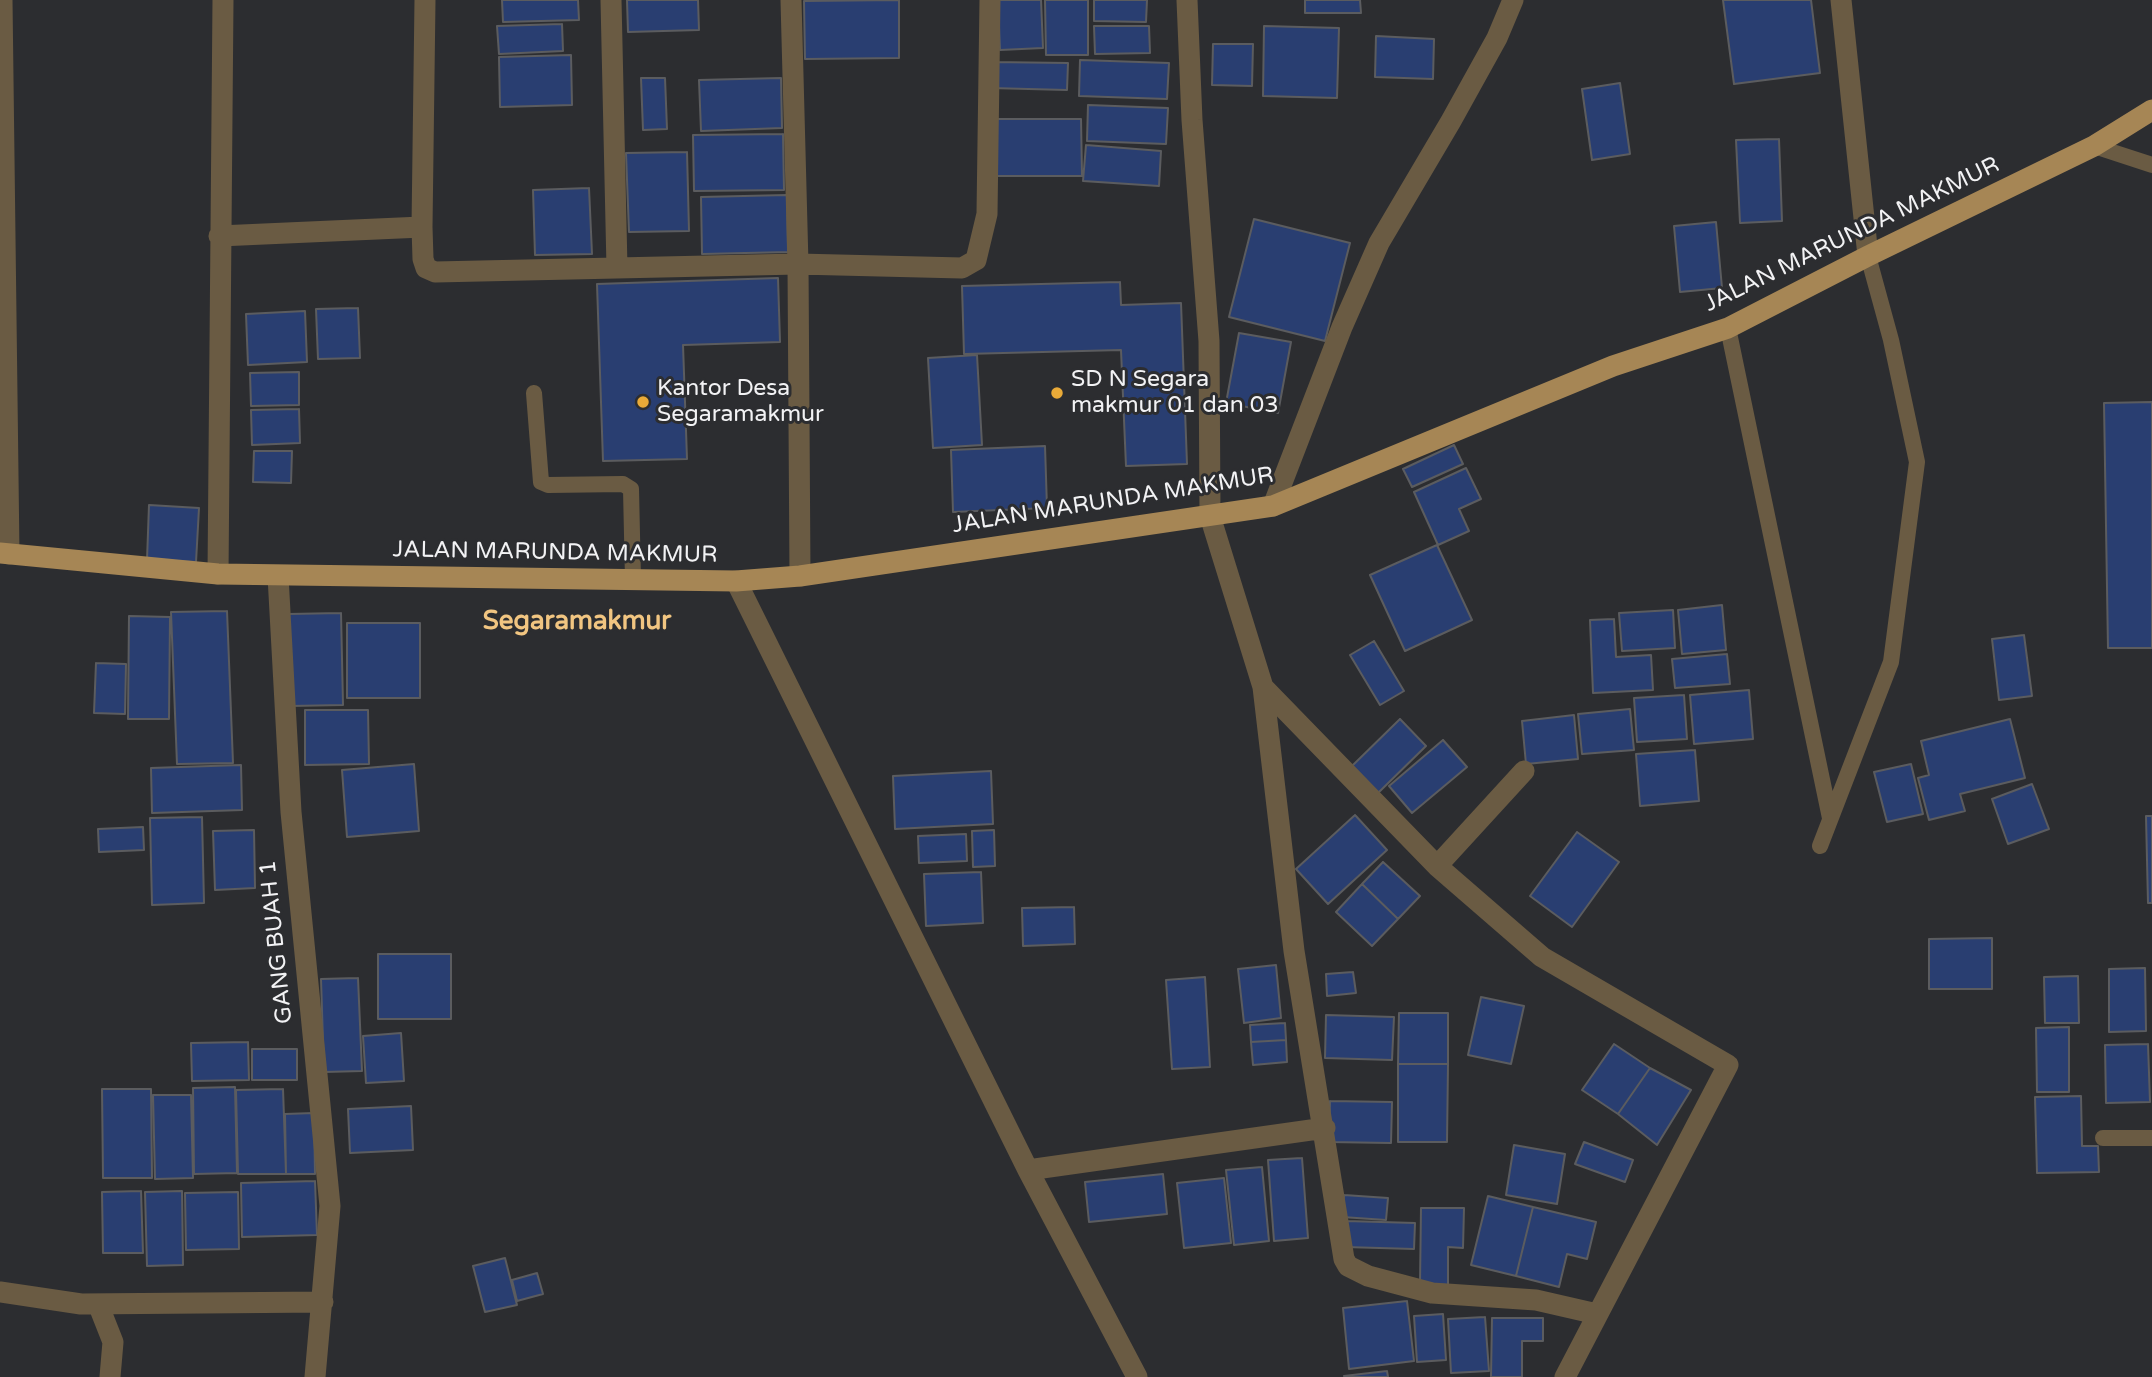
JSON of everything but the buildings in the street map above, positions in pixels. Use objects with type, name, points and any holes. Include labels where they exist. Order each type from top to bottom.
[{"type":"main road","name":"JALAN MARUNDA MAKMUR","points":[[4,554],[218,574],[736,581],[800,576],[1273,506],[1613,366],[1728,328],[1868,256],[2094,146],[2152,110]]},
{"type":"street","points":[[2,0],[4,554]]},
{"type":"street","points":[[218,574],[223,0]]},
{"type":"street","points":[[425,0],[423,259],[426,268],[435,272],[798,264],[962,268],[976,260],[986,214],[990,0]]},
{"type":"street","points":[[611,0],[617,268]]},
{"type":"street","points":[[791,0],[798,264],[800,576]]},
{"type":"street","points":[[1187,0],[1192,120],[1209,341],[1210,516],[1264,687],[1294,951],[1325,1128],[1344,1259],[1348,1266],[1368,1276],[1432,1293],[1536,1300],[1597,1314]]},
{"type":"street","points":[[1273,506],[1342,327],[1379,243],[1497,38],[1513,0]]},
{"type":"street","points":[[1841,0],[1868,256]]},
{"type":"street","points":[[219,236],[422,227]]},
{"type":"street","name":"GANG BUAH 1","points":[[278,576],[291,812],[330,1206],[315,1377]]},
{"type":"street","points":[[736,581],[1028,1170],[1137,1377]]},
{"type":"street","points":[[1264,687],[1437,866],[1542,957],[1729,1067],[1565,1377]]},
{"type":"street","points":[[1437,866],[1524,771]]},
{"type":"street","points":[[1028,1170],[1325,1128]]},
{"type":"street","points":[[0,1292],[98,1304],[323,1302]]},
{"type":"street","points":[[98,1304],[113,1342],[110,1377]]},
{"type":"lane","points":[[2094,146],[2152,165]]},
{"type":"lane","points":[[1820,846],[1891,662],[1917,461],[1891,340],[1868,256]]},
{"type":"lane","points":[[1728,328],[1830,818]]},
{"type":"lane","points":[[534,393],[539,478],[544,484],[623,484],[631,489],[633,580]]},
{"type":"lane","points":[[2103,1138],[2152,1138]]},
{"type":"place","name":"SD N Segara makmur 01 dan 03","points":[[1057,393]]},
{"type":"place","name":"Kantor Desa Segaramakmur","points":[[643,402]]},
{"type":"district","name":"Segaramakmur","points":[[577,622]]}]
